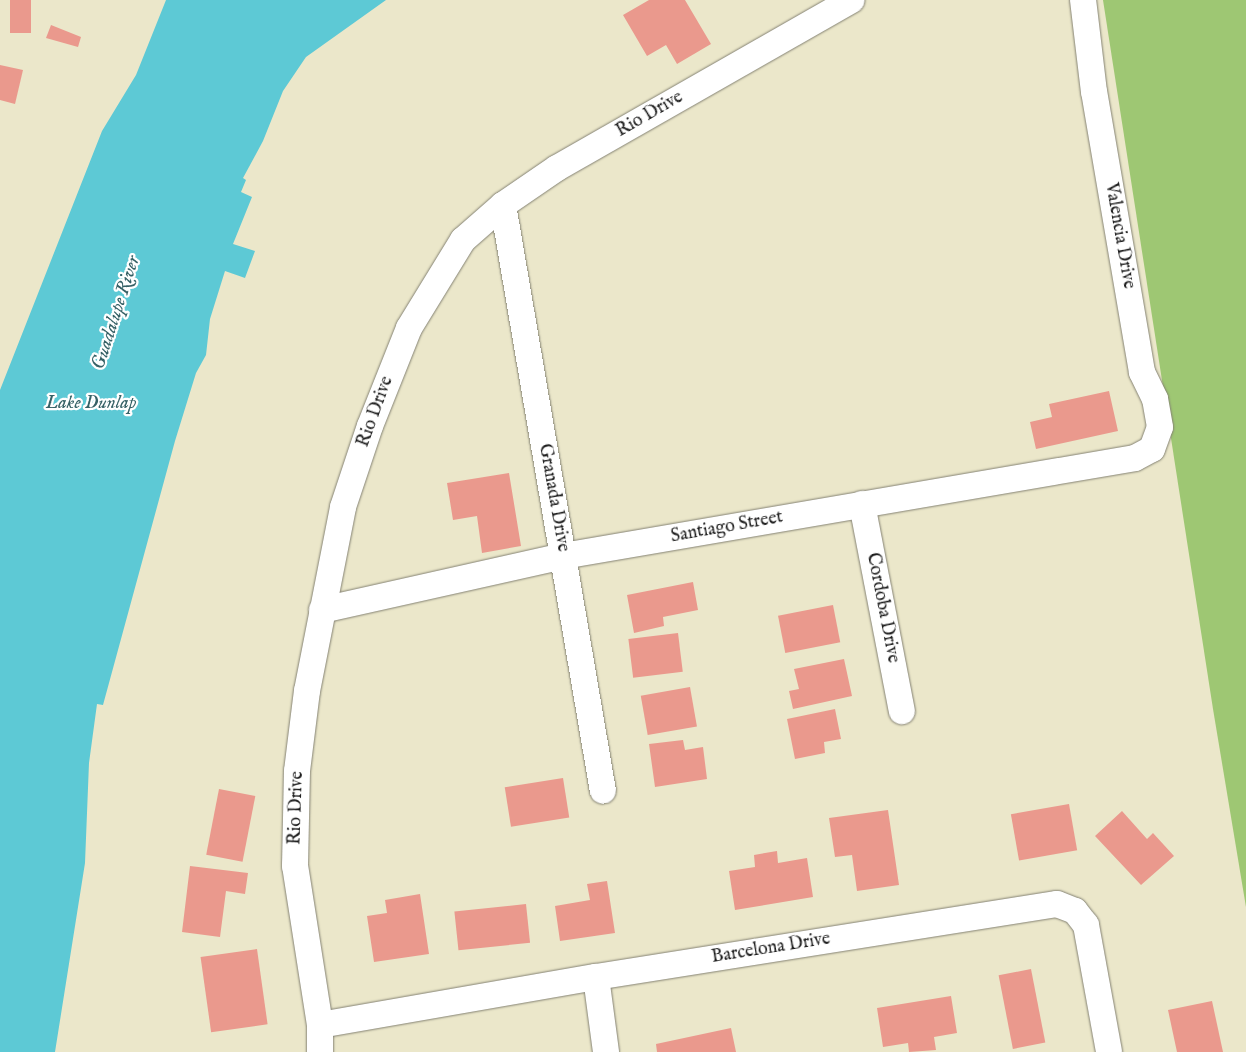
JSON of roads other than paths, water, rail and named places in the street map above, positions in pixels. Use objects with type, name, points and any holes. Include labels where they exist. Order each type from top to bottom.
[{"type":"street","name":"Rio Drive","points":[[320,1052],[320,1025],[295,866],[297,771],[322,610],[343,507],[394,360],[426,297],[446,264],[463,240],[502,205],[558,168],[851,0]]},
{"type":"street","name":"Valencia Drive","points":[[1083,0],[1094,92],[1142,372],[1155,399],[1160,427],[1152,449],[1135,458]]},
{"type":"street","name":"Granada Drive","points":[[502,205],[603,791]]},
{"type":"street","name":"Santiago Street","points":[[322,610],[563,556],[1135,458]]},
{"type":"street","name":"Cordoba Drive","points":[[862,504],[902,711]]},
{"type":"street","name":"Barcelona Drive","points":[[320,1025],[596,977],[1057,904],[1075,910],[1086,925],[1108,1052]]},
{"type":"street","points":[[596,977],[606,1052]]},
{"type":"water","name":"Lake Dunlap","points":[[166,0],[386,0],[306,57],[283,91],[263,141],[243,178],[246,180],[241,192],[252,197],[233,244],[255,251],[245,278],[225,271],[210,319],[206,355],[196,373],[175,441],[103,705],[97,704],[89,763],[85,863],[55,1052],[0,1052],[0,390],[102,131],[136,75]]},
{"type":"water label","name":"Guadalupe River","points":[[117,313]]}]
